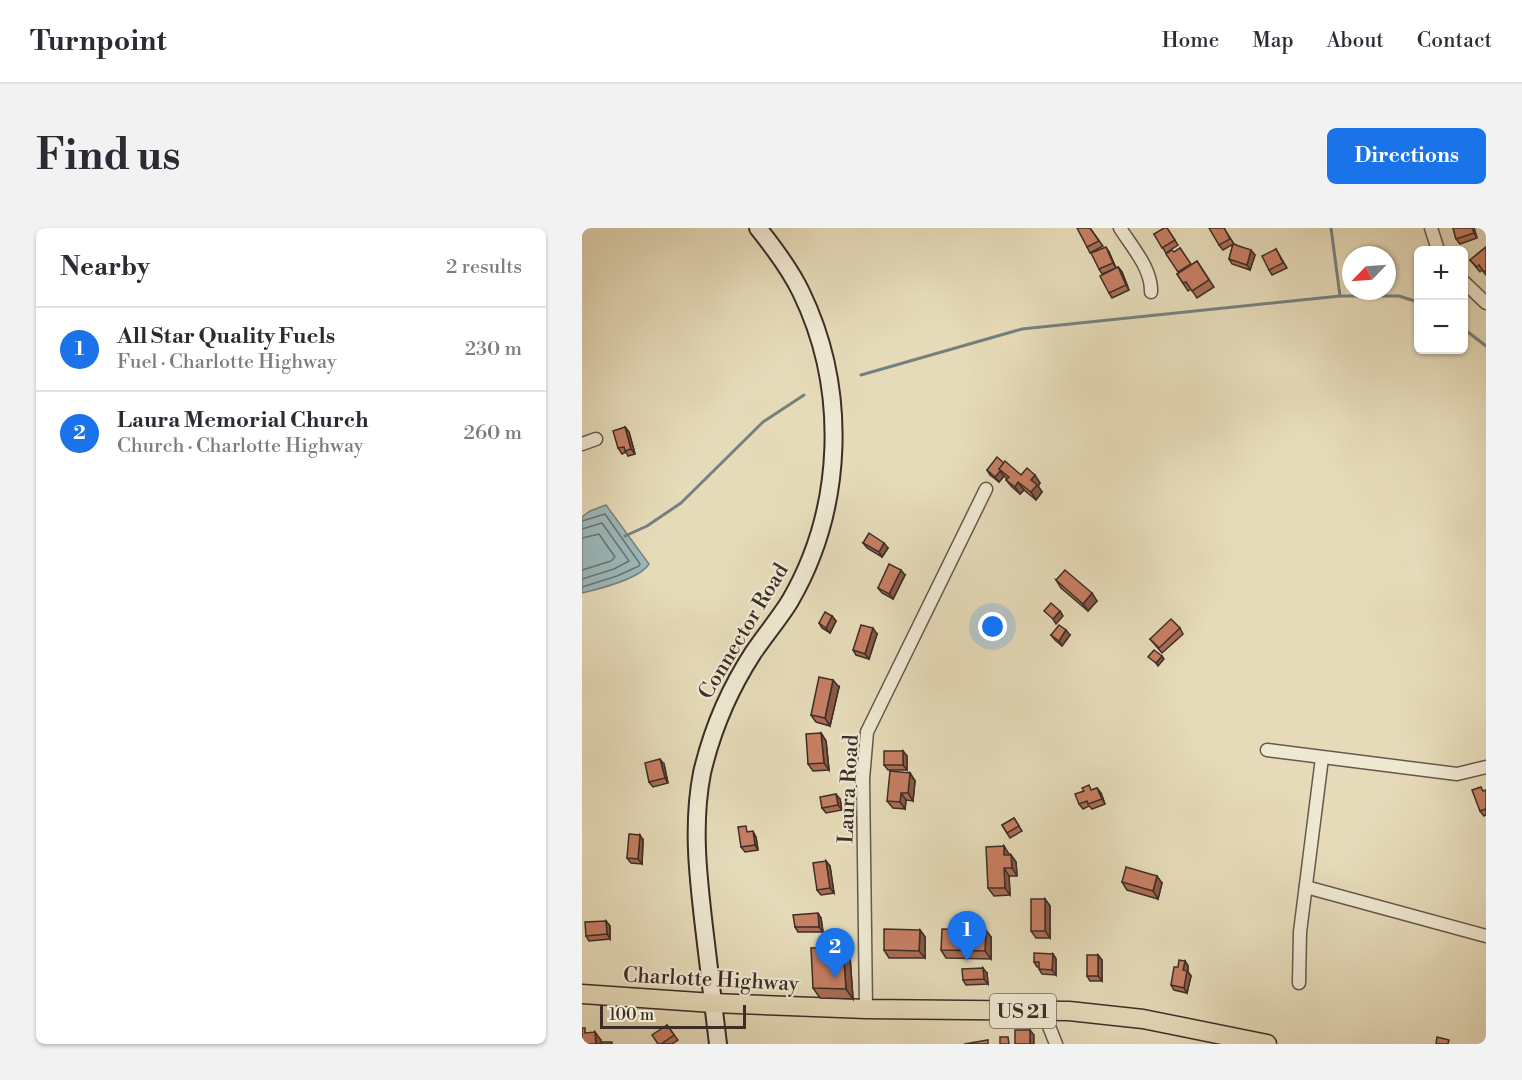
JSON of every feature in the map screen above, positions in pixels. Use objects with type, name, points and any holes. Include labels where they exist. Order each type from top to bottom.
[{"type":"main road","name":"Charlotte Highway","points":[[582,994],[713,1003],[866,1009],[1070,1011],[1143,1019],[1268,1044]]},
{"type":"street","name":"Connector Road","points":[[718,1044],[698,864],[697,818],[702,774],[718,718],[729,695],[755,650],[789,602],[804,574],[818,539],[826,506],[834,450],[831,391],[819,338],[801,292],[758,228]]},
{"type":"street","points":[[1120,228],[1148,272],[1151,292]]},
{"type":"street","points":[[1431,228],[1437,246]]},
{"type":"street","points":[[1468,286],[1486,303]]},
{"type":"street","points":[[582,444],[596,439]]},
{"type":"street","name":"Laura Road","points":[[866,1009],[863,779],[867,732],[986,489]]},
{"type":"street","points":[[1267,750],[1458,774],[1486,767]]},
{"type":"street","points":[[1299,983],[1300,932],[1322,758]]},
{"type":"street","points":[[1306,887],[1486,936]]},
{"type":"street","points":[[1043,1011],[1056,1044]]},
{"type":"water","points":[[606,505],[649,564],[628,579],[582,593],[582,517]]},
{"type":"building","points":[[1077,228],[1090,228],[1099,241],[1087,247]]},
{"type":"building","points":[[1167,228],[1175,240],[1162,248],[1154,234]]},
{"type":"building","points":[[1209,228],[1224,228],[1230,239],[1219,245]]},
{"type":"building","points":[[1453,228],[1472,228],[1474,233],[1456,239]]},
{"type":"building","points":[[1233,244],[1251,250],[1247,265],[1229,259]]},
{"type":"building","points":[[1106,247],[1113,263],[1099,269],[1091,253]]},
{"type":"building","points":[[1486,247],[1486,270],[1484,272],[1479,265],[1477,267],[1470,260]]},
{"type":"building","points":[[1180,248],[1191,264],[1178,272],[1166,254]]},
{"type":"building","points":[[1276,249],[1283,263],[1269,270],[1262,256]]},
{"type":"building","points":[[1197,261],[1209,280],[1192,291],[1177,274]]},
{"type":"building","points":[[1118,267],[1126,285],[1109,293],[1100,276]]},
{"type":"building","points":[[625,427],[631,449],[625,451],[624,447],[618,448],[613,431]]},
{"type":"building","points":[[997,457],[1004,463],[995,477],[987,470]]},
{"type":"building","points":[[1005,461],[1021,475],[1027,468],[1035,475],[1031,480],[1037,485],[1031,492],[1018,482],[1015,487],[1006,480],[1009,477],[999,469]]},
{"type":"building","points":[[869,533],[884,543],[879,552],[863,543]]},
{"type":"building","points":[[889,564],[901,570],[889,594],[878,588]]},
{"type":"building","points":[[1065,570],[1092,593],[1083,604],[1056,580]]},
{"type":"building","points":[[1051,603],[1060,611],[1053,619],[1044,611]]},
{"type":"building","points":[[825,612],[832,616],[826,628],[819,623]]},
{"type":"building","points":[[1171,619],[1180,628],[1159,648],[1150,639]]},
{"type":"building","points":[[861,625],[873,628],[865,654],[853,650]]},
{"type":"building","points":[[1059,625],[1066,630],[1059,641],[1051,635]]},
{"type":"building","points":[[1154,650],[1162,656],[1156,663],[1148,657]]},
{"type":"building","points":[[819,677],[833,680],[825,718],[811,715]]},
{"type":"building","points":[[821,733],[824,763],[808,764],[806,734]]},
{"type":"building","points":[[884,751],[903,751],[903,765],[884,765]]},
{"type":"building","points":[[660,759],[665,778],[649,782],[645,763]]},
{"type":"building","points":[[890,771],[910,773],[908,793],[901,793],[900,802],[887,801]]},
{"type":"building","points":[[1089,785],[1091,790],[1097,788],[1102,799],[1088,804],[1087,801],[1079,804],[1075,794],[1084,791],[1082,788]]},
{"type":"building","points":[[1481,787],[1483,791],[1486,790],[1486,809],[1480,811],[1472,790]]},
{"type":"building","points":[[836,794],[838,805],[822,808],[820,797]]},
{"type":"building","points":[[1014,818],[1019,826],[1007,833],[1002,825]]},
{"type":"building","points":[[746,826],[747,832],[753,831],[755,845],[741,847],[738,827]]},
{"type":"building","points":[[629,834],[640,835],[638,859],[627,858]]},
{"type":"building","points":[[1004,846],[1004,855],[1011,855],[1012,868],[1004,868],[1005,888],[988,888],[986,847]]},
{"type":"building","points":[[826,861],[830,888],[817,890],[813,863]]},
{"type":"building","points":[[1126,867],[1157,876],[1153,891],[1122,882]]},
{"type":"building","points":[[1031,899],[1045,899],[1045,931],[1031,931]]},
{"type":"building","points":[[818,913],[819,927],[795,927],[793,915]]},
{"type":"building","points":[[606,921],[607,934],[586,936],[585,922]]},
{"type":"building","points":[[884,929],[920,930],[919,951],[884,950]]},
{"type":"building","points":[[942,929],[986,930],[985,951],[941,950]]},
{"type":"building","points":[[843,947],[846,989],[813,988],[811,948]]},
{"type":"building","points":[[1034,953],[1053,954],[1052,970],[1039,969],[1039,962],[1034,962]]},
{"type":"building","points":[[1087,955],[1098,955],[1098,976],[1087,976]]},
{"type":"building","points":[[1179,960],[1185,961],[1183,970],[1187,971],[1184,988],[1171,985],[1174,967],[1178,967]]},
{"type":"building","points":[[983,968],[984,979],[963,980],[962,969]]},
{"type":"building","points":[[667,1025],[674,1035],[658,1044],[652,1035]]},
{"type":"building","points":[[582,1028],[585,1028],[585,1033],[595,1032],[596,1044],[582,1044]]},
{"type":"building","points":[[1015,1030],[1030,1030],[1030,1044],[1015,1044]]},
{"type":"building","points":[[1000,1037],[1008,1037],[1009,1044],[1000,1044]]},
{"type":"building","points":[[1437,1037],[1449,1040],[1448,1044],[1436,1044]]},
{"type":"building","points":[[988,1040],[988,1044],[964,1044]]},
{"type":"waterway","points":[[1331,228],[1340,296]]},
{"type":"waterway","points":[[861,375],[1022,329],[1340,296],[1399,296],[1414,301]]},
{"type":"waterway","points":[[1468,332],[1486,346]]},
{"type":"waterway","points":[[625,536],[647,526],[681,503],[763,422],[804,395]]},
{"type":"place","name":"All Star Quality Fuels","points":[[967,961]]},
{"type":"place","name":"Laura Memorial Church","points":[[835,978]]}]
